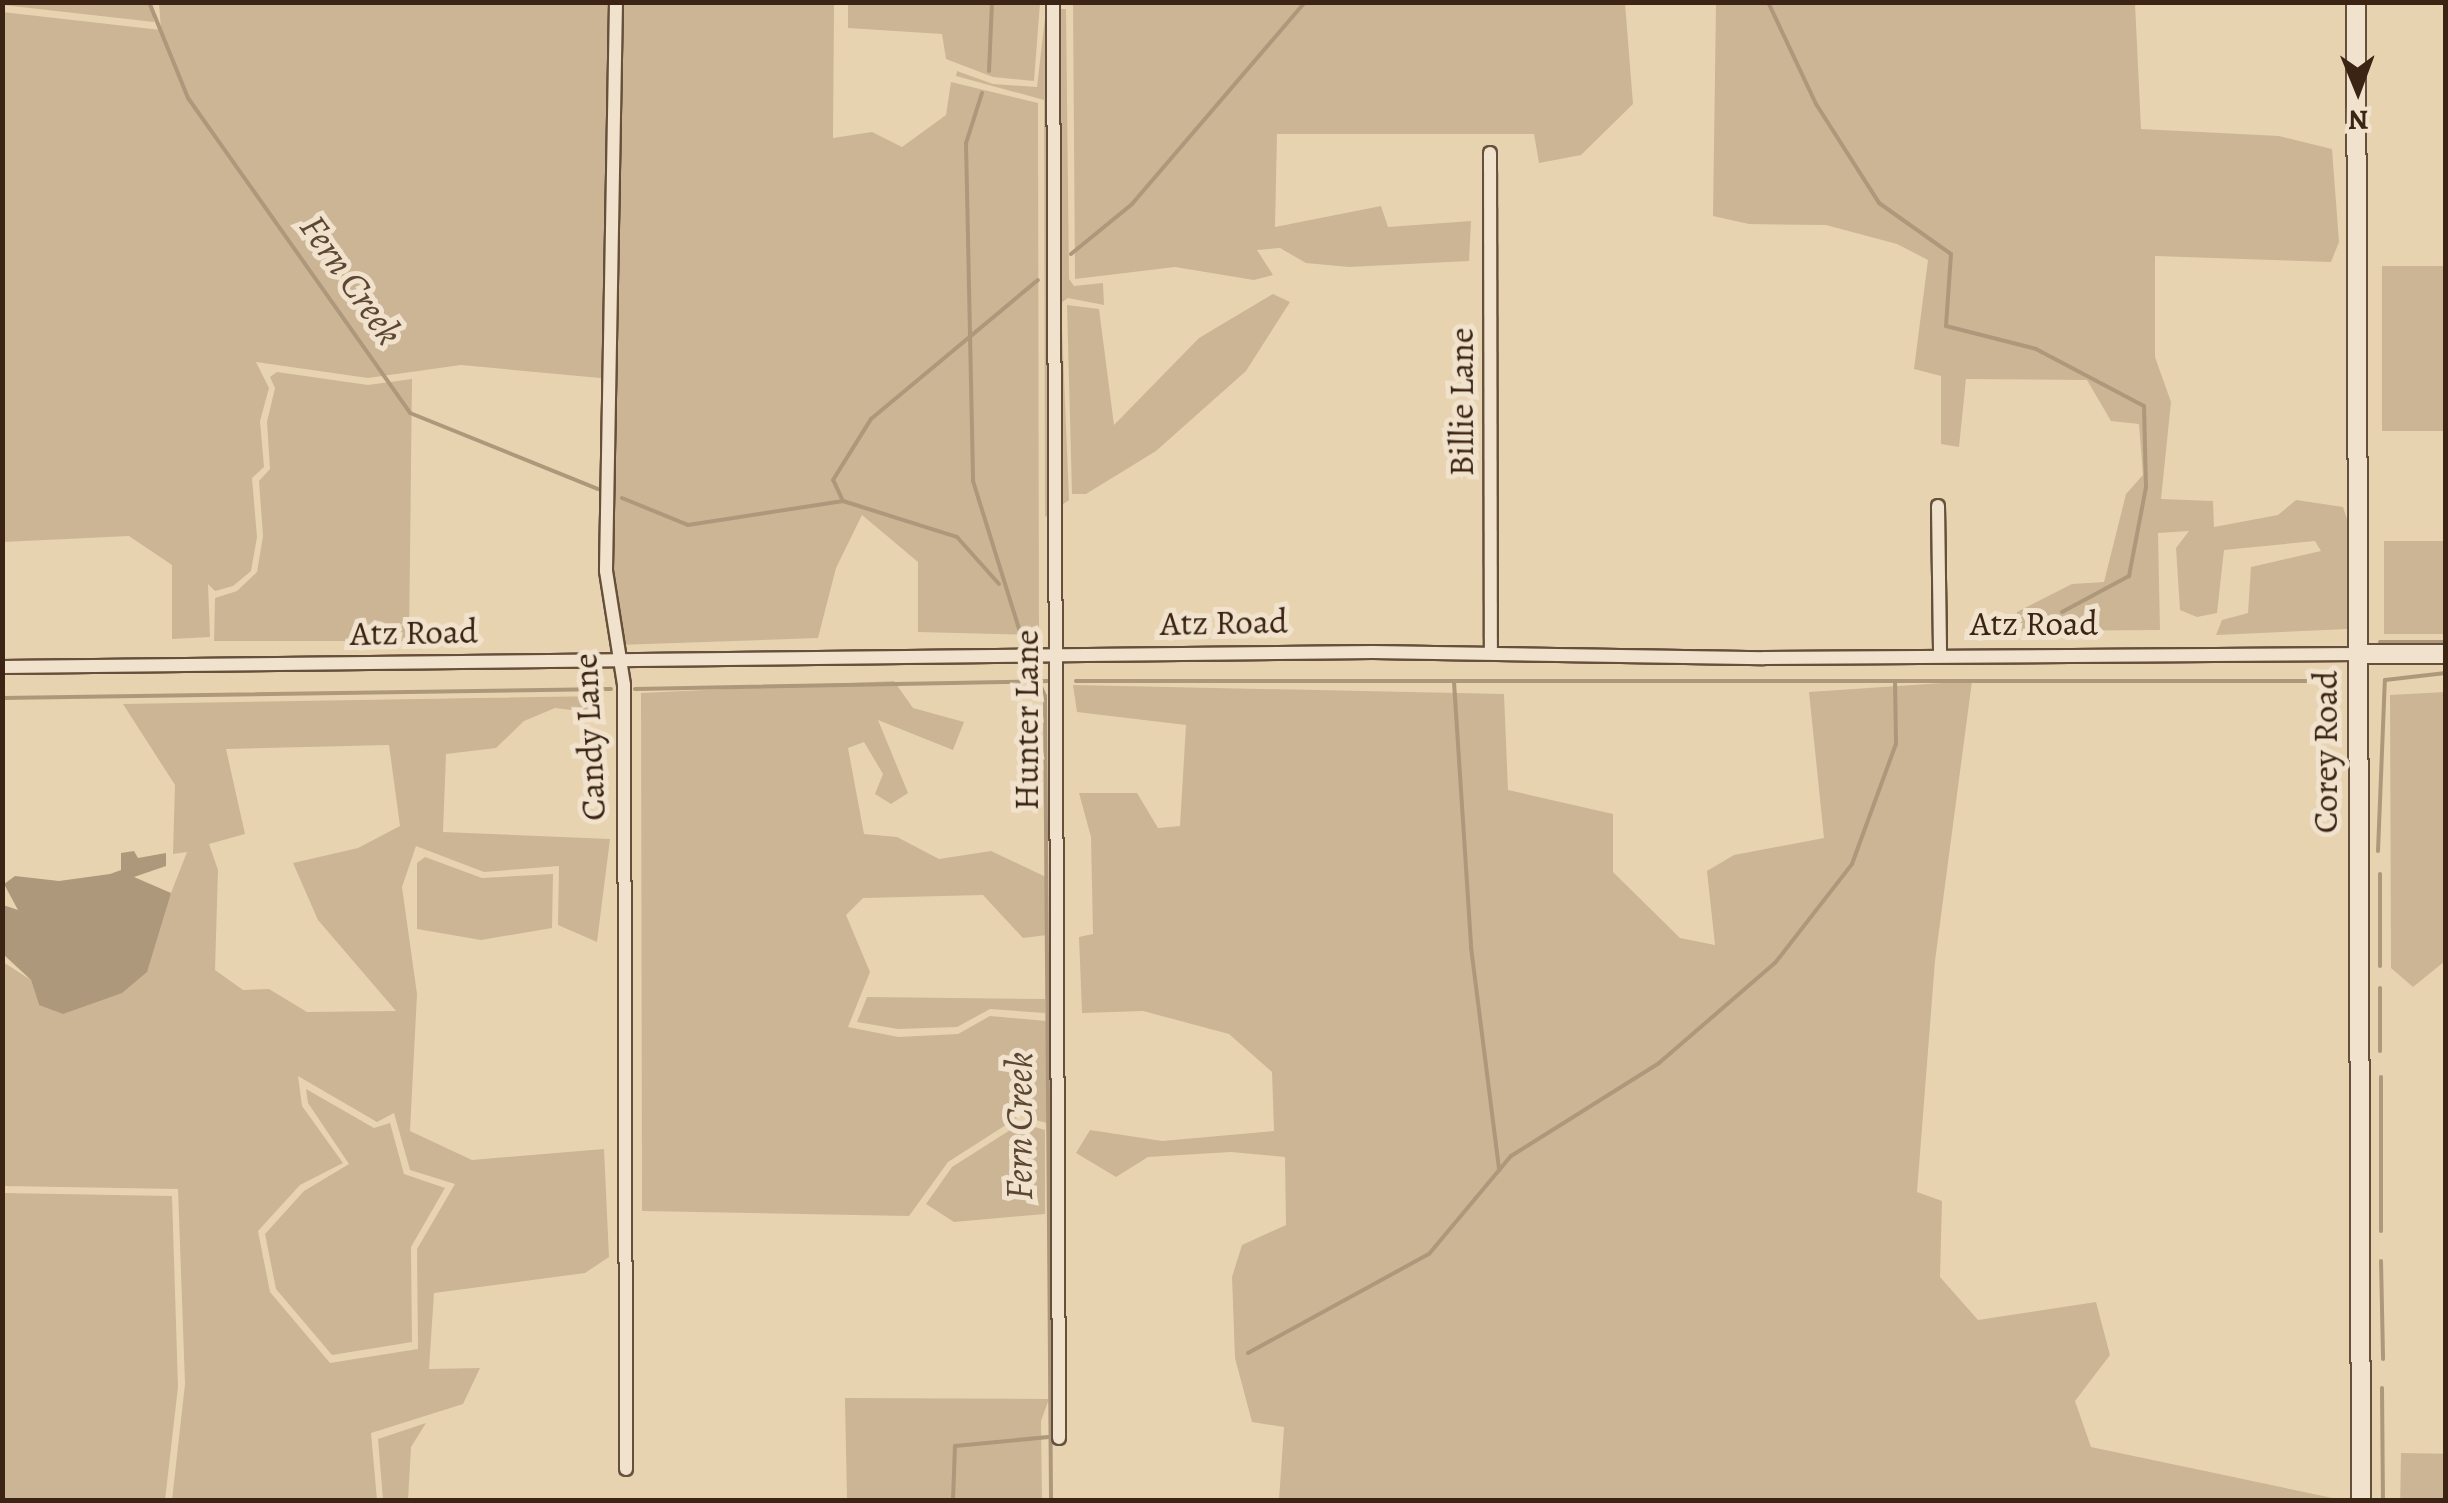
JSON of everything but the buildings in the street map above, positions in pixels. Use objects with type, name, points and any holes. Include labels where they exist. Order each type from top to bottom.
[{"type":"street","name":"Candy Lane","points":[[616,2],[606,571],[608,614],[622,662],[626,1470]]},
{"type":"street","name":"Hunter Lane","points":[[1054,2],[1059,1438]]},
{"type":"street","name":"Corey Road","points":[[2356,2],[2361,1500]]},
{"type":"street","name":"Billie Lane","points":[[1490,153],[1491,652]]},
{"type":"street","points":[[1938,506],[1940,656]]},
{"type":"street","name":"Atz Road","points":[[2,667],[1491,652],[1940,656],[2446,654]]},
{"type":"shaded area","points":[[152,3],[154,22],[3,5]]},
{"type":"shaded area","points":[[159,3],[834,3],[833,138],[872,132],[902,147],[946,115],[951,82],[1038,103],[1039,635],[918,632],[918,562],[862,515],[836,568],[818,638],[617,645],[608,614],[611,379],[461,365],[368,378],[256,362],[269,388],[260,421],[264,467],[252,478],[257,537],[251,571],[233,586],[215,591],[208,584],[210,637],[172,639],[172,565],[129,536],[3,542],[2,12],[161,30]]},
{"type":"shaded area","points":[[848,3],[1040,3],[1034,81],[993,77],[946,59],[942,34],[848,28]]},
{"type":"shaded area","points":[[1073,3],[1625,3],[1633,104],[1581,155],[1539,163],[1534,134],[1277,134],[1275,227],[1381,206],[1388,227],[1471,221],[1469,261],[1349,267],[1306,263],[1280,248],[1257,250],[1273,275],[1254,280],[1175,267],[1075,279]]},
{"type":"shaded area","points":[[1716,3],[2135,3],[2141,129],[2279,136],[2332,149],[2339,242],[2331,262],[2155,256],[2155,357],[2171,402],[2161,499],[2213,501],[2214,527],[2278,515],[2296,500],[2343,507],[2352,534],[2347,629],[2216,635],[2222,620],[2248,613],[2251,567],[2321,551],[2315,541],[2224,550],[2217,613],[2197,617],[2180,610],[2176,548],[2189,531],[2158,533],[2160,630],[2021,631],[2017,612],[2072,584],[2104,582],[2126,494],[2143,475],[2139,424],[2111,421],[2087,380],[1966,379],[1959,447],[1941,444],[1941,376],[1914,369],[1928,260],[1897,244],[1826,225],[1749,224],[1713,216]]},
{"type":"shaded area","points":[[1046,9],[1066,9],[1069,279],[1074,286],[1103,283],[1104,305],[1068,298],[1061,303],[1069,500],[1045,517],[1044,100],[956,76],[957,71],[993,84],[1037,87]]},
{"type":"shaded area","points":[[2382,266],[2445,266],[2445,431],[2382,431]]},
{"type":"shaded area","points":[[1273,294],[1290,302],[1246,371],[1156,451],[1086,494],[1072,494],[1067,305],[1099,309],[1114,425],[1199,338]]},
{"type":"shaded area","points":[[277,372],[368,385],[412,379],[409,641],[214,641],[215,598],[237,591],[257,572],[263,536],[259,481],[270,469],[267,422],[275,388],[270,377]]},
{"type":"shaded area","points":[[2384,541],[2445,541],[2445,634],[2384,634]]},
{"type":"shaded area","points":[[894,681],[913,708],[964,722],[953,750],[878,720],[908,793],[891,804],[875,794],[883,774],[864,742],[848,748],[864,834],[897,837],[939,859],[991,851],[1048,878],[1047,935],[1023,938],[983,895],[863,898],[846,915],[870,972],[848,1027],[898,1037],[958,1034],[990,1016],[1046,1021],[1047,1123],[1020,1116],[948,1162],[909,1216],[642,1211],[641,693]]},
{"type":"shaded area","points":[[1972,681],[1935,961],[1917,1192],[1942,1201],[1940,1277],[1978,1320],[2096,1302],[2110,1355],[2075,1401],[2091,1447],[2342,1500],[1279,1500],[1284,1427],[1252,1422],[1235,1358],[1232,1277],[1242,1245],[1286,1225],[1285,1157],[1231,1152],[1148,1157],[1116,1177],[1076,1153],[1090,1130],[1162,1141],[1274,1131],[1272,1072],[1229,1034],[1143,1011],[1082,1013],[1079,937],[1093,934],[1091,837],[1079,793],[1137,793],[1158,828],[1180,826],[1186,725],[1077,712],[1073,685],[1504,694],[1508,790],[1613,814],[1613,872],[1680,938],[1715,945],[1707,871],[1734,855],[1824,838],[1809,692]]},
{"type":"shaded area","points":[[2445,692],[2445,961],[2413,987],[2391,968],[2390,695]]},
{"type":"shaded area","points":[[602,696],[604,714],[555,708],[524,721],[496,748],[446,754],[443,832],[610,839],[597,942],[558,925],[559,866],[484,872],[416,846],[402,887],[417,994],[410,1131],[472,1160],[604,1149],[609,1257],[585,1273],[434,1293],[429,1369],[480,1368],[463,1404],[371,1433],[377,1500],[172,1500],[185,1384],[178,1189],[3,1186],[3,962],[31,980],[39,1005],[162,916],[187,852],[173,854],[175,785],[123,704]],"holes":[[[389,745],[400,826],[358,848],[293,863],[318,920],[396,1011],[307,1012],[269,989],[243,990],[215,970],[218,870],[209,844],[245,834],[226,749]],[[298,1076],[377,1122],[394,1113],[410,1170],[455,1184],[417,1249],[418,1349],[330,1363],[270,1292],[258,1231],[300,1185],[343,1163],[302,1106]]]},
{"type":"shaded area","points":[[134,851],[138,858],[166,853],[166,866],[134,877],[171,893],[147,972],[122,993],[63,1014],[39,1005],[31,980],[3,954],[3,905],[18,910],[4,884],[15,876],[59,881],[110,874],[121,870],[121,853]]},
{"type":"shaded area","points":[[425,857],[482,878],[553,874],[552,928],[481,940],[417,929],[417,863]]},
{"type":"shaded area","points":[[867,997],[1045,999],[1045,1013],[990,1009],[957,1027],[898,1029],[857,1022]]},
{"type":"shaded area","points":[[306,1089],[374,1128],[390,1123],[404,1174],[445,1188],[411,1247],[412,1342],[332,1355],[276,1289],[265,1234],[304,1191],[349,1164],[308,1103]]},
{"type":"shaded area","points":[[1021,1123],[1045,1130],[1045,1214],[954,1222],[926,1204],[952,1167]]},
{"type":"shaded area","points":[[3,1193],[172,1196],[178,1387],[165,1500],[3,1500]]},
{"type":"shaded area","points":[[845,1398],[1049,1399],[1041,1421],[1042,1500],[847,1500]]},
{"type":"shaded area","points":[[426,1423],[411,1447],[408,1500],[383,1500],[378,1439]]},
{"type":"shaded area","points":[[2401,1453],[2445,1454],[2444,1500],[2400,1500]]},
{"type":"waterway","name":"Fern Creek","points":[[149,2],[188,98],[410,413],[598,489]]},
{"type":"waterway","name":"Fern Creek","points":[[989,71],[992,2]]},
{"type":"waterway","points":[[1071,254],[1132,204],[1305,2]]},
{"type":"waterway","points":[[1768,2],[1816,104],[1879,203],[1951,254],[1946,326],[2036,349],[2144,406],[2146,487],[2129,576],[2062,612]]},
{"type":"waterway","name":"Fern Creek","points":[[982,93],[966,143],[973,481],[1024,645]]},
{"type":"waterway","points":[[843,501],[833,480],[871,419],[1038,280]]},
{"type":"waterway","name":"Fern Creek","points":[[622,498],[688,525],[843,501],[957,537],[999,584]]},
{"type":"waterway","points":[[2380,642],[2446,642]]},
{"type":"waterway","name":"Fern Creek","points":[[1033,668],[1045,696],[1051,1500]]},
{"type":"waterway","points":[[2378,851],[2385,680],[2446,673]]},
{"type":"waterway","points":[[635,689],[1048,681]]},
{"type":"waterway","points":[[1076,681],[2334,681]]},
{"type":"waterway","points":[[1454,682],[1471,947],[1499,1170]]},
{"type":"waterway","points":[[1248,1353],[1429,1254],[1511,1156],[1659,1063],[1775,963],[1852,864],[1896,744],[1895,682]]},
{"type":"waterway","points":[[2,698],[611,689]]},
{"type":"waterway","points":[[2380,874],[2380,966]]},
{"type":"waterway","points":[[2380,988],[2380,1051]]},
{"type":"waterway","points":[[2381,1077],[2381,1231]]},
{"type":"waterway","points":[[2381,1261],[2383,1359]]},
{"type":"waterway","points":[[2382,1388],[2383,1500]]},
{"type":"waterway","name":"Fern Creek","points":[[953,1500],[955,1446],[1049,1437]]}]
